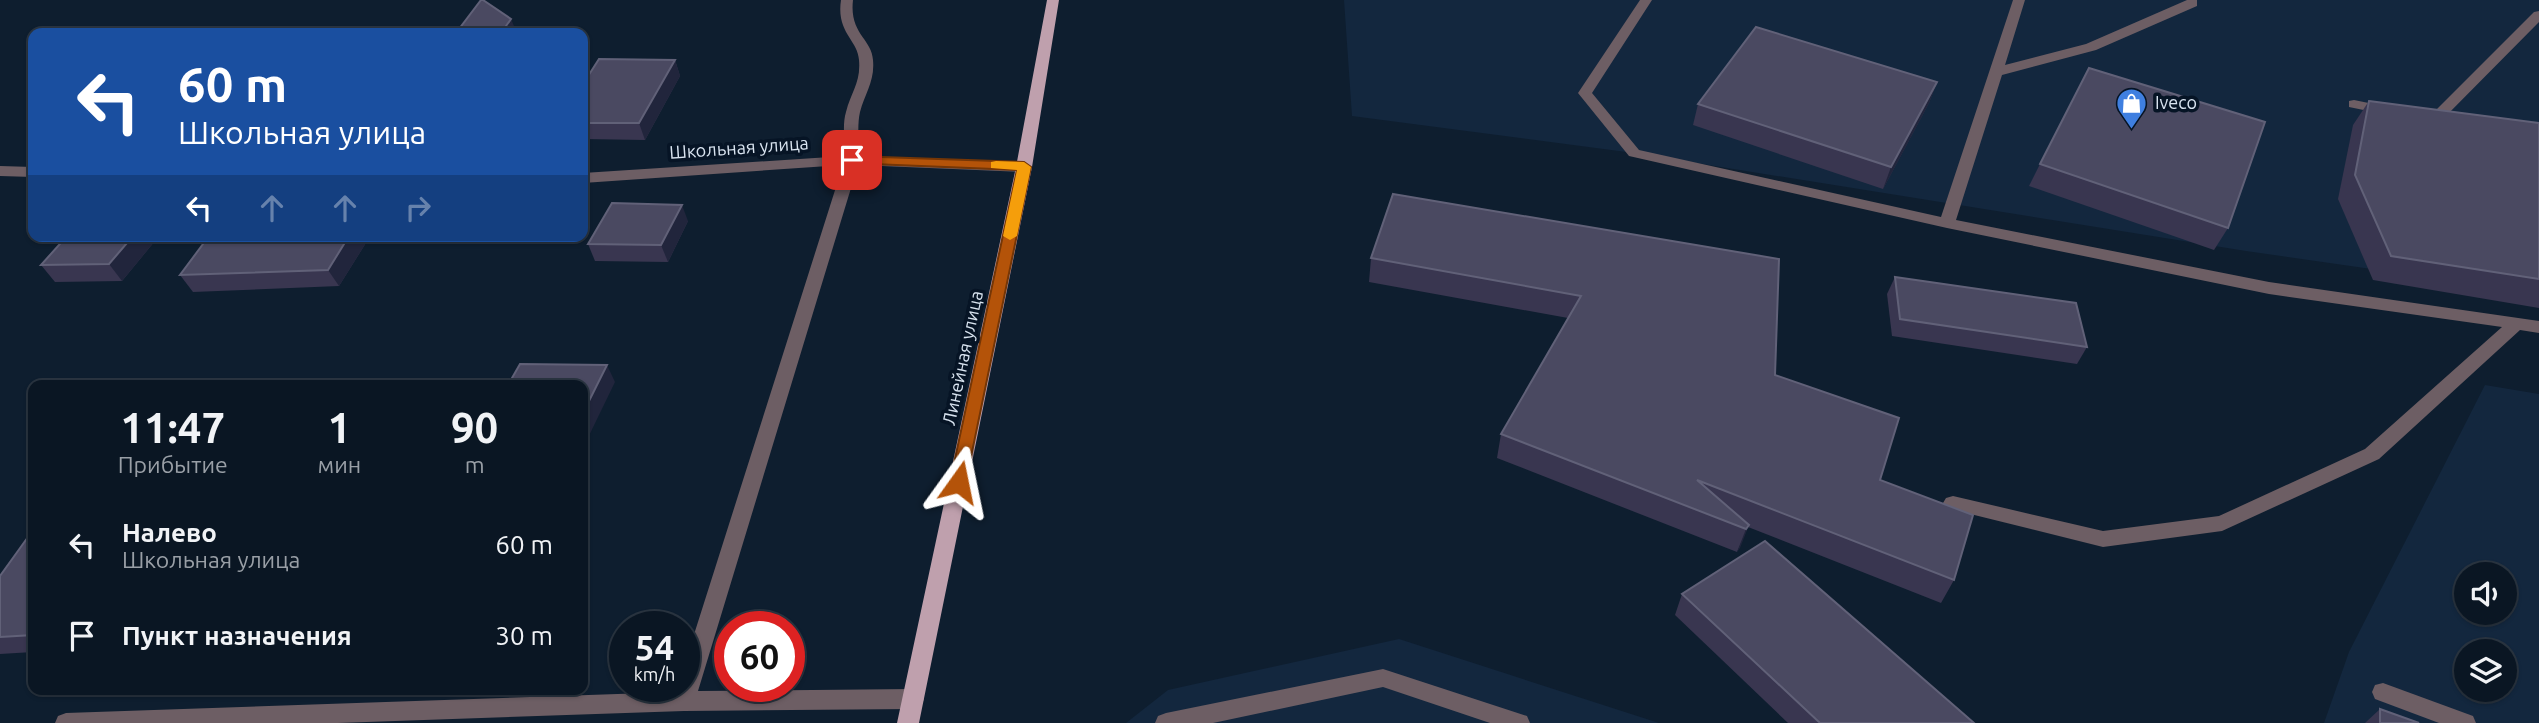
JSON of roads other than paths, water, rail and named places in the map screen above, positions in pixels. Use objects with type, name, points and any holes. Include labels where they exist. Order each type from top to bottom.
[{"type":"main road","name":"Линейная улица","points":[[908,723],[1024,167],[1053,0]]},
{"type":"street","points":[[700,649],[852,160],[852,114],[867,77],[866,55],[854,37],[845,15],[847,0]]},
{"type":"street","points":[[1646,0],[1586,93],[1634,153],[1947,223],[2269,288],[2539,327]]},
{"type":"street","points":[[1947,223],[2019,0]]},
{"type":"street","points":[[1996,72],[2091,47],[2192,4]]},
{"type":"street","points":[[2354,104],[2433,121],[2539,15]]},
{"type":"street","name":"Школьная улица","points":[[588,178],[852,160],[1024,167]]},
{"type":"street","points":[[0,171],[28,172]]},
{"type":"street","points":[[1954,503],[2103,539],[2222,523],[2372,454],[2516,324]]},
{"type":"street","points":[[1166,723],[1383,678],[1519,723]]},
{"type":"street","points":[[2383,692],[2465,723]]},
{"type":"street","points":[[700,701],[913,699]]},
{"type":"street","points":[[66,723],[656,702]]},
{"type":"place","name":"Iveco","points":[[2132,130]]}]
